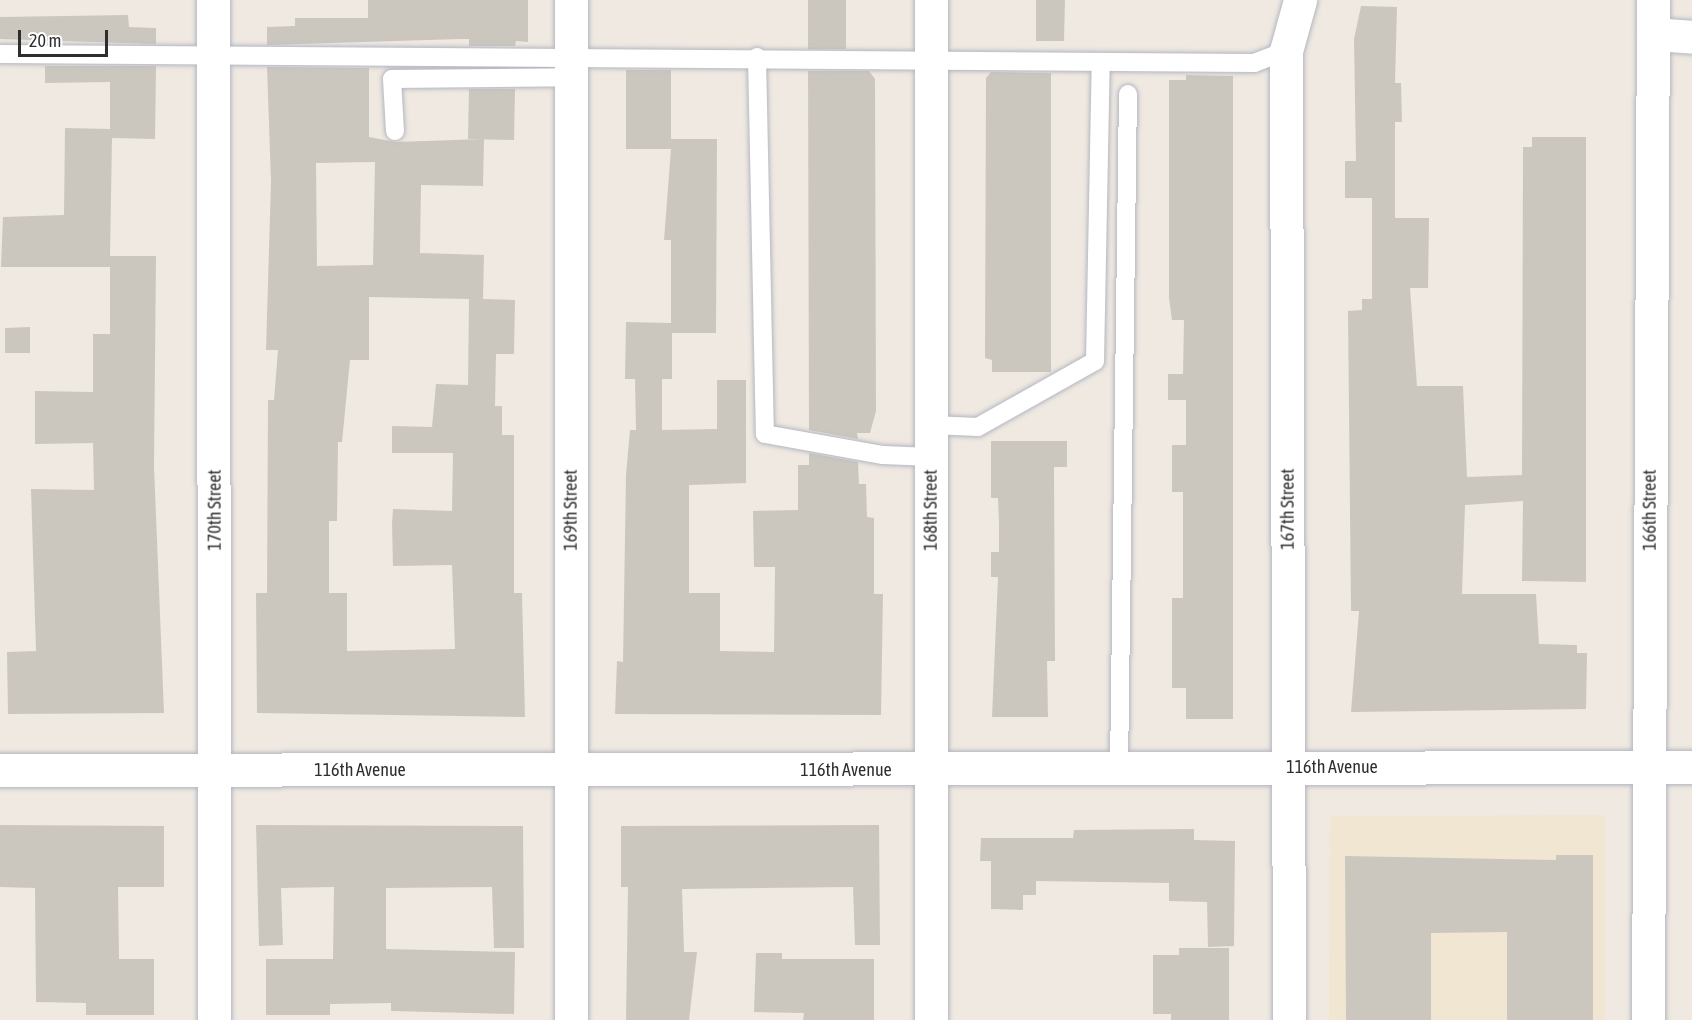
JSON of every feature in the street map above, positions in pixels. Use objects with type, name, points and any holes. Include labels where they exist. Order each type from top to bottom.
[{"type":"street","name":"170th Street","points":[[213,0],[216,770],[214,1020]]},
{"type":"street","name":"169th Street","points":[[571,0],[571,1020]]},
{"type":"street","name":"168th Street","points":[[931,0],[931,1020]]},
{"type":"street","name":"167th Street","points":[[1289,1020],[1286,51],[1300,0]]},
{"type":"street","name":"166th Street","points":[[1648,1020],[1653,0]]},
{"type":"street","points":[[1653,34],[1692,37]]},
{"type":"street","name":"116th Avenue","points":[[0,770],[1692,767]]},
{"type":"lane","points":[[395,131],[392,79],[570,66],[757,57],[931,61],[1254,63],[1286,51]]},
{"type":"lane","points":[[0,54],[213,54],[570,66]]},
{"type":"lane","points":[[757,57],[765,434],[883,455],[978,427],[1095,361],[1101,62]]},
{"type":"lane","points":[[1119,769],[1128,94]]},
{"type":"shaded area","points":[[1605,815],[1605,1020],[1329,1020],[1330,816]]},
{"type":"building","points":[[368,0],[528,0],[528,42],[516,41],[515,46],[469,46],[469,39],[267,45],[267,27],[295,26],[295,18],[368,18]]},
{"type":"building","points":[[808,0],[846,0],[846,49],[808,49]]},
{"type":"building","points":[[1036,0],[1065,0],[1064,41],[1036,41]]},
{"type":"building","points":[[1361,6],[1397,7],[1395,83],[1401,83],[1402,122],[1395,122],[1395,218],[1429,218],[1428,288],[1410,288],[1417,386],[1463,386],[1467,477],[1522,475],[1523,147],[1532,147],[1532,137],[1586,137],[1586,582],[1522,581],[1523,501],[1465,505],[1462,594],[1536,594],[1539,644],[1577,645],[1577,653],[1587,653],[1586,709],[1351,712],[1359,611],[1351,611],[1348,311],[1362,310],[1362,299],[1372,299],[1372,198],[1345,198],[1345,161],[1356,161],[1354,39]]},
{"type":"building","points":[[128,15],[129,27],[156,28],[156,44],[0,39],[0,17]]},
{"type":"building","points":[[45,66],[156,66],[155,139],[112,138],[110,256],[156,256],[154,466],[164,713],[8,714],[7,652],[36,651],[31,489],[94,490],[93,443],[35,444],[35,391],[93,392],[93,334],[110,334],[110,267],[1,267],[3,217],[64,215],[65,128],[110,129],[110,82],[45,83]]},
{"type":"building","points":[[267,67],[369,68],[369,137],[395,142],[484,139],[483,186],[421,185],[420,253],[484,255],[483,299],[515,300],[514,354],[496,354],[495,406],[502,406],[502,435],[514,435],[514,593],[522,593],[525,717],[257,713],[256,593],[267,593],[268,400],[274,400],[278,350],[266,350],[271,182]],"holes":[[[375,162],[373,265],[317,266],[316,163]],[[369,297],[469,299],[468,385],[436,384],[432,427],[392,426],[392,453],[453,453],[452,511],[393,509],[392,524],[393,566],[452,565],[455,649],[347,651],[347,593],[329,593],[329,521],[337,521],[338,442],[342,442],[350,360],[369,360]]]},
{"type":"building","points":[[626,70],[671,70],[671,139],[717,139],[716,333],[672,333],[672,379],[662,379],[662,430],[717,429],[717,380],[746,380],[746,483],[689,485],[689,593],[720,593],[720,651],[774,652],[775,567],[754,567],[753,511],[798,510],[798,465],[809,465],[809,453],[858,462],[859,484],[866,484],[867,517],[874,518],[874,594],[883,594],[881,715],[615,714],[617,661],[623,662],[626,475],[630,430],[636,430],[635,379],[625,379],[626,322],[671,323],[671,240],[664,240],[671,149],[626,149]]},
{"type":"building","points":[[808,71],[869,71],[875,79],[876,411],[870,433],[857,433],[858,439],[809,430]]},
{"type":"building","points":[[991,72],[1051,73],[1051,372],[992,372],[992,360],[985,358],[986,78]]},
{"type":"building","points":[[1186,75],[1233,76],[1233,719],[1186,719],[1186,688],[1172,688],[1172,598],[1183,598],[1183,492],[1172,492],[1172,445],[1186,445],[1186,400],[1168,400],[1168,374],[1183,374],[1184,320],[1172,320],[1169,298],[1169,80],[1186,80]]},
{"type":"building","points":[[469,89],[515,89],[514,140],[468,139]]},
{"type":"building","points":[[30,327],[30,353],[5,353],[5,328]]},
{"type":"building","points":[[991,441],[1067,441],[1067,467],[1054,467],[1055,661],[1047,661],[1048,717],[992,717],[998,577],[991,577],[991,552],[999,552],[999,524],[998,498],[991,498]]},
{"type":"building","points":[[0,825],[164,826],[164,887],[118,887],[119,959],[154,959],[154,1015],[86,1015],[86,1003],[36,1002],[35,888],[0,887]]},
{"type":"building","points":[[256,825],[523,826],[524,948],[494,948],[492,887],[386,888],[386,949],[515,952],[514,1014],[391,1011],[391,1003],[330,1004],[330,1015],[266,1015],[266,959],[333,959],[334,887],[281,888],[283,945],[259,946]]},
{"type":"building","points":[[879,825],[880,945],[855,945],[853,887],[682,889],[684,952],[697,952],[689,1020],[626,1020],[628,887],[621,887],[621,826]]},
{"type":"building","points":[[1194,829],[1194,840],[1235,841],[1234,946],[1208,947],[1207,902],[1169,901],[1169,883],[1036,881],[1036,895],[1023,895],[1023,910],[991,909],[991,861],[980,861],[981,838],[1073,838],[1074,830]]},
{"type":"building","points":[[1556,855],[1593,855],[1593,1020],[1507,1020],[1507,932],[1431,933],[1431,1020],[1346,1020],[1345,856],[1556,860]]},
{"type":"building","points":[[1179,948],[1229,948],[1229,1020],[1171,1020],[1171,1014],[1153,1014],[1153,955],[1179,955]]},
{"type":"building","points":[[756,953],[782,953],[782,959],[874,959],[874,1020],[803,1020],[804,1013],[754,1012]]}]
